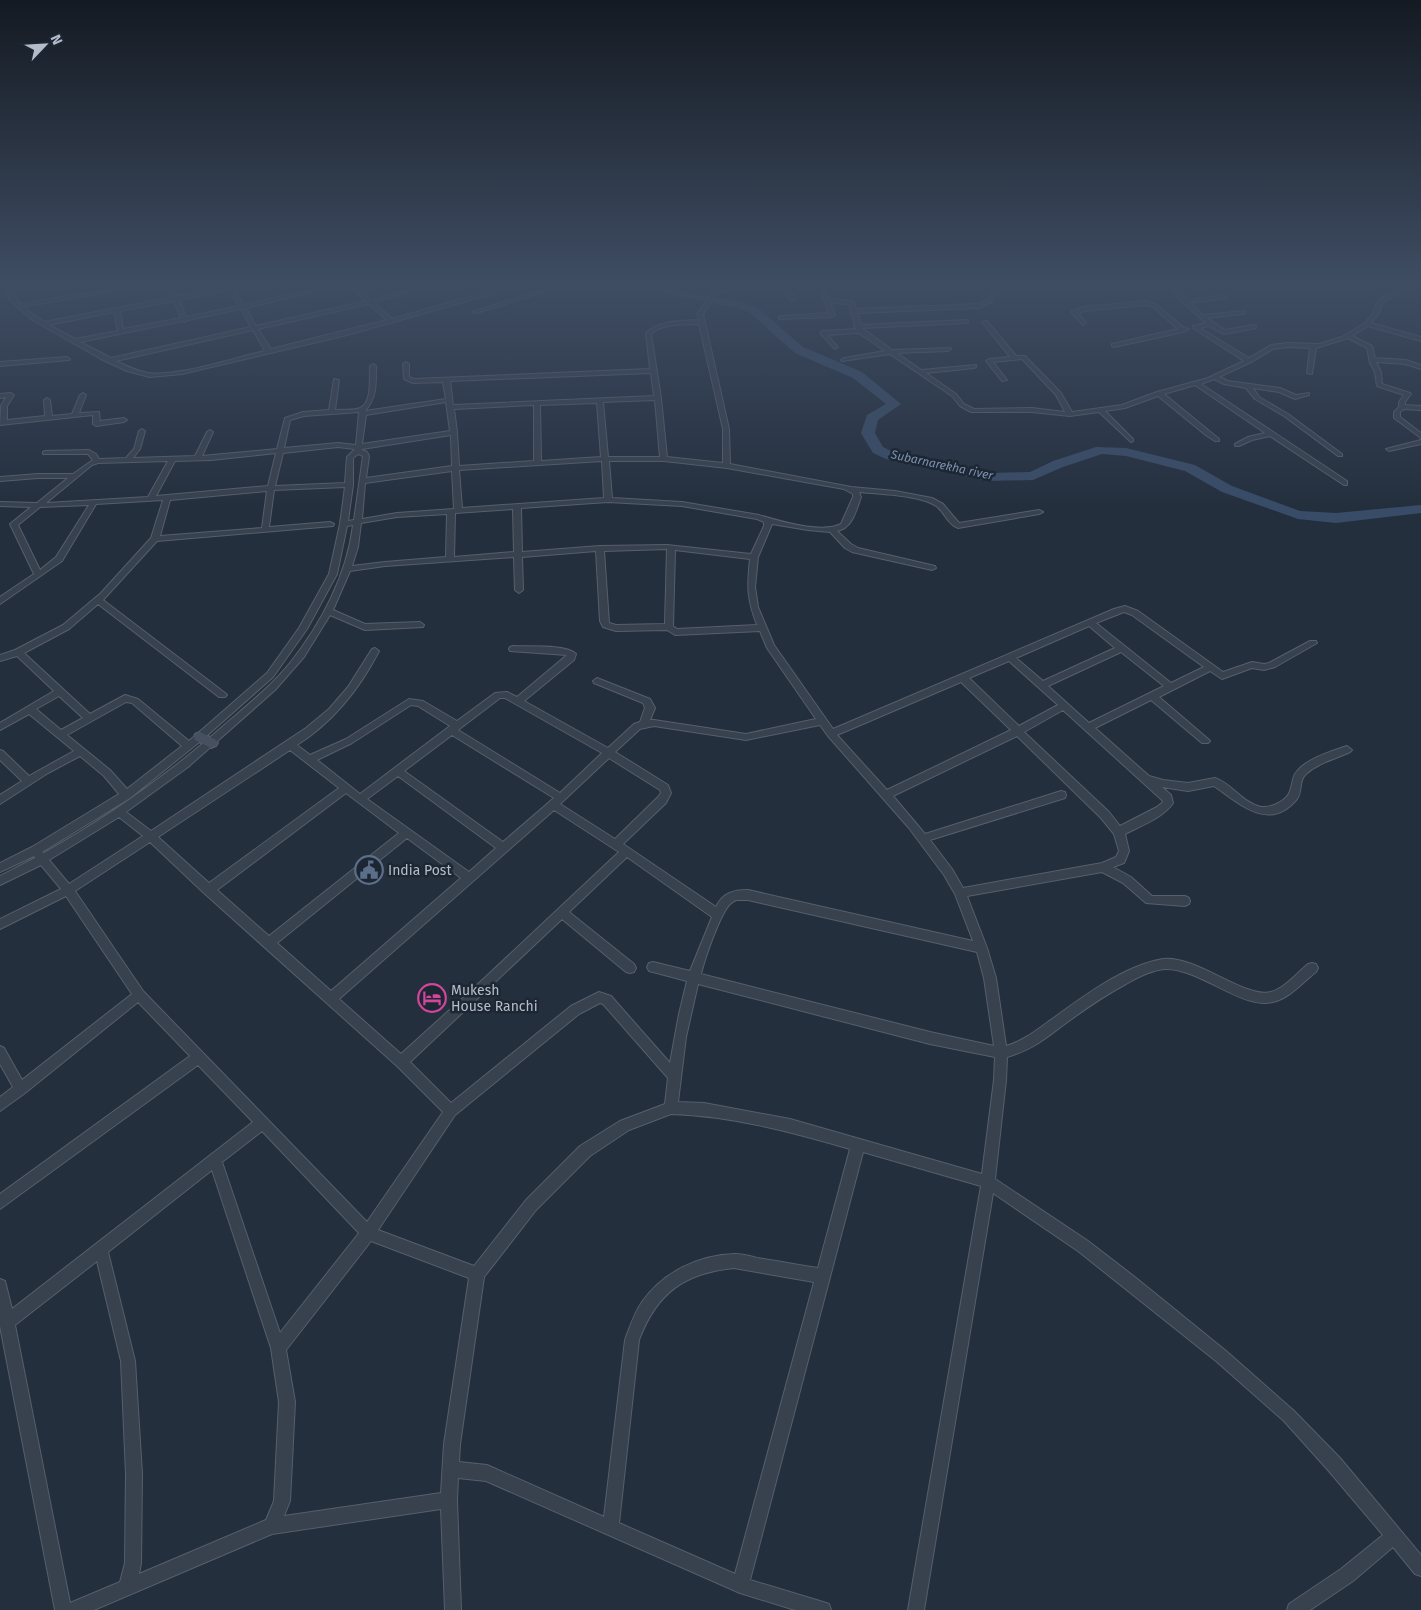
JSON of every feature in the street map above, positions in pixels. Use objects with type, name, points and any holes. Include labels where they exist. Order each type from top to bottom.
[{"type":"street","points":[[106,357],[142,374],[160,375],[245,357]]},
{"type":"street","points":[[112,360],[125,357]]},
{"type":"street","points":[[652,357],[664,459]]},
{"type":"street","points":[[710,357],[726,429],[727,466]]},
{"type":"street","points":[[844,360],[860,357]]},
{"type":"street","points":[[897,357],[947,389],[962,405],[973,411],[1032,410],[1070,414],[1123,407],[1159,393],[1197,384],[1255,357]]},
{"type":"street","points":[[1004,380],[989,361],[1013,357]]},
{"type":"street","points":[[1015,357],[1025,358],[1059,394],[1070,414]]},
{"type":"street","points":[[1243,357],[1249,361]]},
{"type":"street","points":[[1310,373],[1312,357]]},
{"type":"street","points":[[0,364],[67,359]]},
{"type":"street","points":[[1421,368],[1406,362],[1373,360],[1378,372],[1379,385],[1408,394],[1402,402],[1402,407],[1397,412],[1397,418],[1421,436]]},
{"type":"street","points":[[406,364],[406,378],[410,381],[654,370]]},
{"type":"street","points":[[359,450],[362,412],[368,406],[372,397],[373,366]]},
{"type":"street","points":[[919,372],[974,366]]},
{"type":"street","points":[[1214,377],[1226,383],[1280,390],[1295,397],[1307,394]]},
{"type":"street","points":[[446,379],[454,432],[456,468],[455,511],[450,559]]},
{"type":"street","points":[[332,411],[336,380]]},
{"type":"street","points":[[1197,384],[1344,483]]},
{"type":"street","points":[[1249,387],[1257,398],[1286,415],[1340,455]]},
{"type":"street","points":[[1159,393],[1182,411],[1195,425],[1217,440]]},
{"type":"street","points":[[0,396],[10,395],[4,406],[2,423],[97,413],[97,424],[124,420]]},
{"type":"street","points":[[74,416],[83,395]]},
{"type":"street","points":[[265,530],[271,488],[287,419],[303,414],[332,411],[362,412],[450,403],[537,403],[658,398]]},
{"type":"street","points":[[47,400],[49,418]]},
{"type":"street","points":[[600,400],[608,500]]},
{"type":"street","points":[[537,403],[538,463]]},
{"type":"street","points":[[1402,407],[1421,408]]},
{"type":"street","points":[[1101,411],[1131,440]]},
{"type":"street","points":[[128,460],[137,449],[142,431]]},
{"type":"street","points":[[198,458],[210,432]]},
{"type":"street","points":[[0,881],[126,795],[189,746],[206,740],[270,675],[303,629],[333,574],[344,524],[350,484],[350,457],[359,450],[454,432]]},
{"type":"street","points":[[1237,446],[1250,438],[1269,434]]},
{"type":"street","points":[[1390,448],[1421,442]]},
{"type":"street","points":[[0,868],[40,855],[119,812],[282,678],[316,630],[347,569],[358,522],[366,456],[359,450],[338,445],[280,452],[198,458],[97,461],[74,476],[14,524],[38,575]]},
{"type":"street","points":[[45,453],[89,452],[94,455],[97,461]]},
{"type":"street","points":[[151,499],[173,459]]},
{"type":"street","points":[[362,481],[456,468],[606,459],[664,459],[727,466],[851,489],[929,500],[944,508],[950,520],[958,526],[1039,512]]},
{"type":"street","points":[[0,479],[74,476]]},
{"type":"street","points":[[0,504],[151,499],[271,488],[350,484]]},
{"type":"street","points":[[344,524],[379,517],[608,500],[682,504],[759,517],[768,521],[832,530],[845,525],[858,497],[851,489]]},
{"type":"street","points":[[0,658],[18,652],[66,627],[98,600],[156,539],[167,498]]},
{"type":"street","points":[[0,601],[59,559],[94,502]]},
{"type":"street","points":[[517,508],[518,590]]},
{"type":"street","points":[[768,521],[768,526],[754,557],[751,587],[754,607],[762,628],[779,661],[821,721],[924,838],[960,893],[981,948],[994,1000],[1001,1053],[1000,1080],[988,1182],[916,1610]]},
{"type":"street","points":[[156,539],[330,524]]},
{"type":"street","points":[[832,530],[848,546],[856,550],[932,568]]},
{"type":"street","points":[[347,569],[518,553],[600,548],[671,548],[754,557]]},
{"type":"street","points":[[600,548],[604,621],[606,625],[616,628],[669,627],[675,632],[762,628]]},
{"type":"street","points":[[669,627],[671,548]]},
{"type":"street","points":[[98,600],[222,695]]},
{"type":"street","points":[[831,734],[1012,658],[1117,611],[1130,611],[1209,668],[1224,676],[1252,666],[1264,668],[1313,643]]},
{"type":"street","points":[[326,612],[336,612],[359,626],[365,627],[420,625]]},
{"type":"street","points":[[1090,623],[1171,686]]},
{"type":"street","points":[[1042,686],[1122,648]]},
{"type":"street","points":[[513,649],[566,651],[572,654],[571,658],[519,700]]},
{"type":"street","points":[[0,924],[68,890],[314,728],[350,692],[375,651]]},
{"type":"street","points":[[18,652],[90,718]]},
{"type":"street","points":[[1012,658],[1063,706],[1164,795],[1168,803],[1161,810],[1119,832]]},
{"type":"street","points":[[1089,727],[1209,668]]},
{"type":"street","points":[[960,893],[1103,867],[1115,863],[1124,856],[1124,844],[1119,832],[1089,798],[963,678]]},
{"type":"street","points":[[597,681],[647,701],[650,708],[644,723]]},
{"type":"street","points":[[1,725],[60,691]]},
{"type":"street","points":[[360,799],[498,695],[507,695],[519,700],[658,782],[665,788],[666,794],[616,845]]},
{"type":"street","points":[[1152,696],[1205,741]]},
{"type":"street","points":[[61,734],[125,698],[135,701],[189,746]]},
{"type":"street","points":[[310,760],[350,742],[409,702],[420,703],[616,845],[718,915]]},
{"type":"street","points":[[886,795],[1018,731],[1063,706]]},
{"type":"street","points":[[30,709],[107,773],[126,795]]},
{"type":"street","points":[[330,999],[504,848],[637,726],[644,723],[654,723],[746,737],[821,721]]},
{"type":"street","points":[[291,744],[360,799],[469,878]]},
{"type":"street","points":[[1147,779],[1163,784],[1188,787],[1214,782],[1250,806],[1272,811],[1293,796],[1295,793],[1295,782],[1301,773],[1347,750]]},
{"type":"street","points":[[0,800],[28,781],[81,751]]},
{"type":"street","points":[[1,755],[28,781]]},
{"type":"street","points":[[398,771],[504,848]]},
{"type":"street","points":[[208,890],[346,788]]},
{"type":"street","points":[[924,838],[1061,795]]},
{"type":"street","points":[[119,812],[151,837],[401,1062],[450,1111]]},
{"type":"street","points":[[268,944],[406,832]]},
{"type":"street","points":[[401,1062],[562,914],[626,851]]},
{"type":"street","points":[[40,855],[68,890],[139,995],[368,1233],[477,1274]]},
{"type":"street","points":[[1103,867],[1126,880],[1150,900],[1185,901]]},
{"type":"street","points":[[671,1108],[674,1076],[694,977],[718,915],[729,898],[739,894],[748,895],[981,948]]},
{"type":"street","points":[[562,914],[630,968]]},
{"type":"street","points":[[653,967],[930,1038],[1001,1053],[1026,1045],[1104,992],[1136,974],[1157,966],[1173,964],[1185,967],[1266,998],[1277,994],[1312,968]]},
{"type":"street","points":[[0,1105],[139,995]]},
{"type":"street","points":[[278,1348],[368,1233],[450,1111],[575,1010],[599,997],[607,1000],[674,1076]]},
{"type":"street","points":[[0,1052],[21,1088]]},
{"type":"street","points":[[0,1202],[199,1057]]},
{"type":"street","points":[[453,1610],[449,1500],[452,1444],[477,1274],[531,1206],[585,1151],[625,1125],[671,1108],[704,1109],[763,1119],[988,1182],[1083,1246],[1221,1356],[1311,1438],[1421,1568]]},
{"type":"street","points":[[6,1323],[262,1122]]},
{"type":"street","points":[[740,1585],[858,1145]]},
{"type":"street","points":[[215,1160],[278,1348],[286,1402],[284,1473],[282,1501],[272,1526]]},
{"type":"street","points":[[101,1250],[128,1361],[134,1474],[134,1563],[127,1588]]},
{"type":"street","points":[[611,1526],[632,1340],[638,1319],[651,1298],[670,1282],[690,1271],[713,1264],[736,1261],[822,1276]]},
{"type":"street","points":[[0,1286],[63,1610]]},
{"type":"street","points":[[452,1469],[487,1472],[740,1585],[823,1610]]},
{"type":"street","points":[[74,1610],[272,1526],[449,1500]]},
{"type":"street","points":[[1296,1610],[1347,1575],[1395,1535]]},
{"type":"waterway","name":"Subarnarekha river","points":[[815,357],[858,375],[894,404],[872,418],[868,433],[878,450],[891,456],[988,477],[1033,476],[1058,464],[1101,450],[1126,452],[1190,468],[1227,489],[1298,515],[1336,518],[1421,509]]},
{"type":"place","name":"India Post","points":[[369,870]]},
{"type":"place","name":"Mukesh House Ranchi","points":[[432,998]]}]
